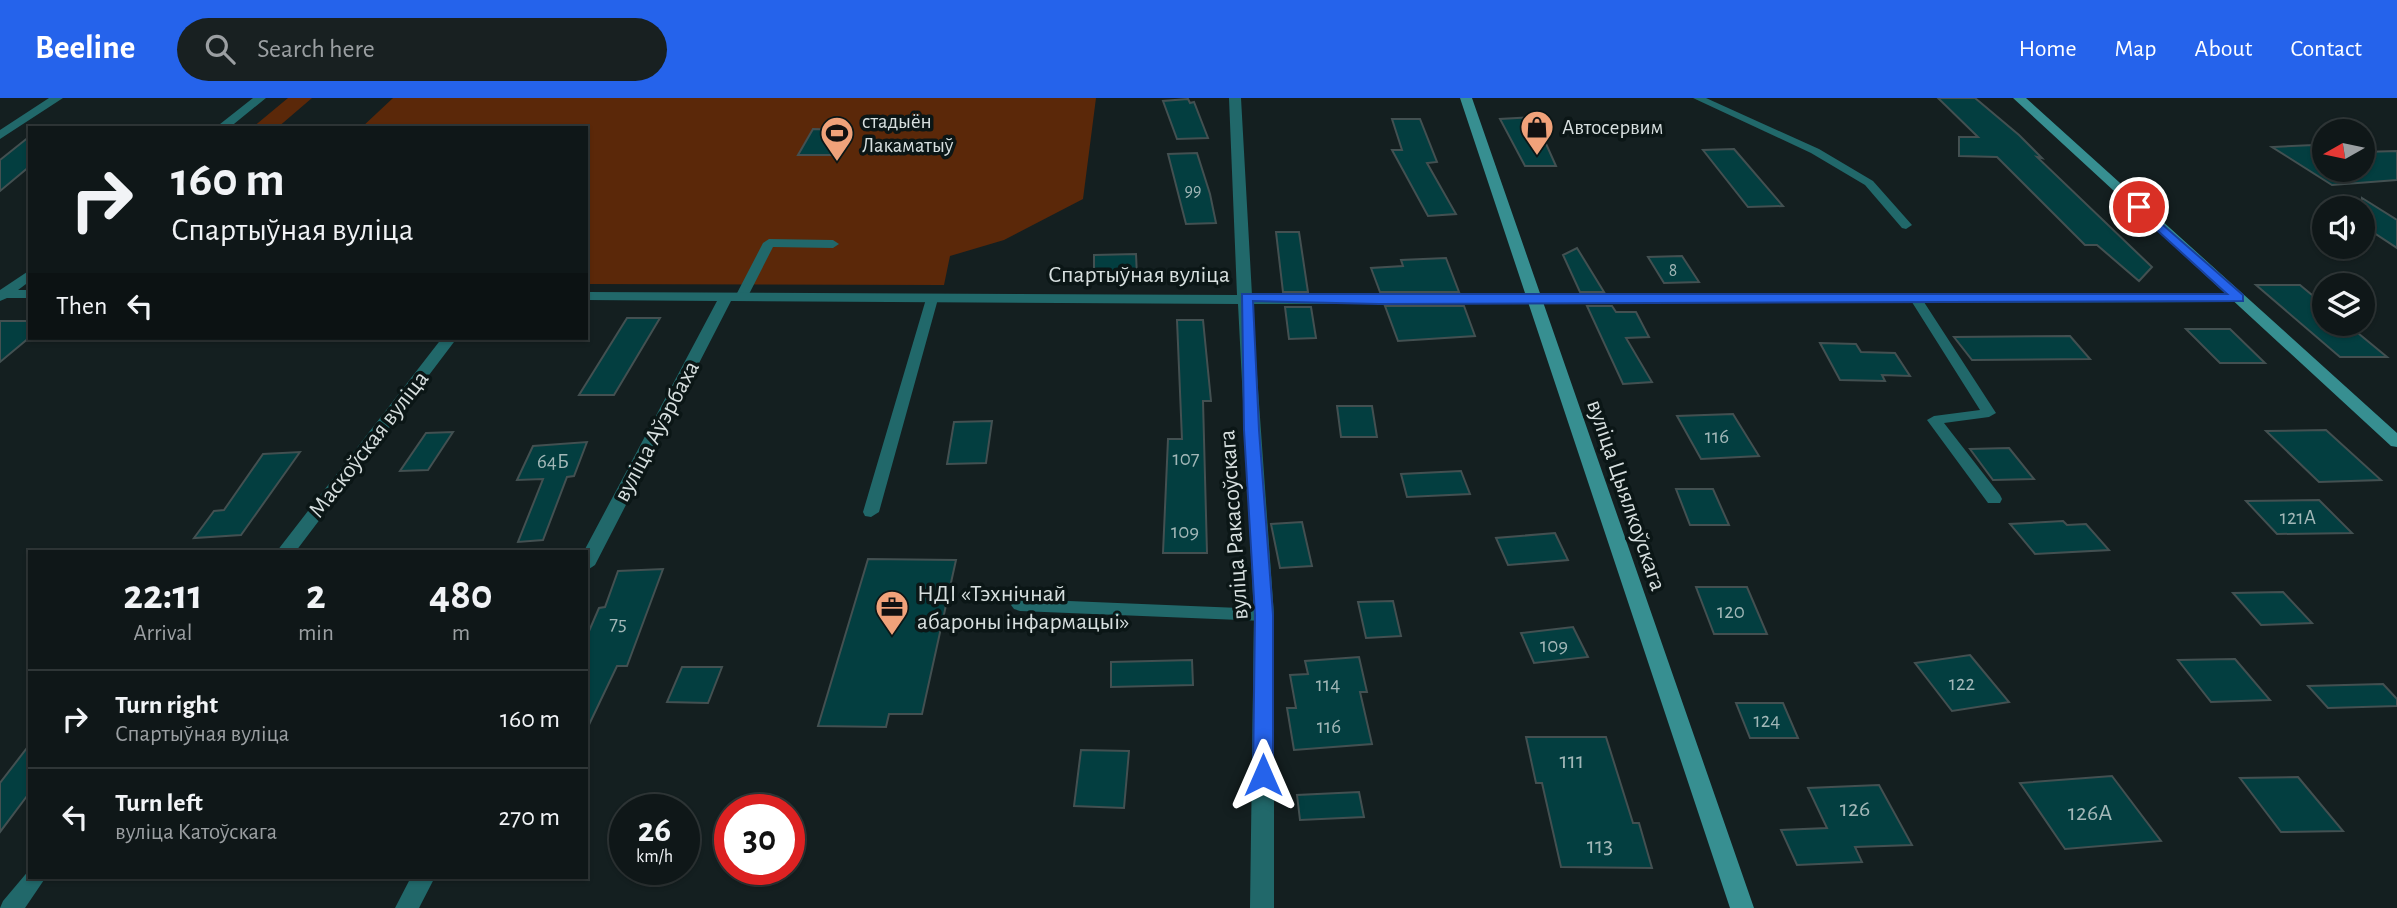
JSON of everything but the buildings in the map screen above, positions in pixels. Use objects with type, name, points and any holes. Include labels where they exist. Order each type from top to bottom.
[{"type":"street","points":[[0,135],[57,98]]},
{"type":"street","points":[[224,126],[260,98]]},
{"type":"street","name":"вуліца Ракасоўскага","points":[[1235,98],[1247,297],[1251,430],[1264,615],[1262,908]]},
{"type":"street","name":"вуліца Цыялкоўскага","points":[[1466,98],[1742,908]]},
{"type":"street","points":[[2019,98],[2397,442]]},
{"type":"street","points":[[1,295],[28,275]]},
{"type":"street","points":[[1,295],[28,294]]},
{"type":"street","name":"Спартыўная вуліца","points":[[588,296],[932,299],[2238,298]]},
{"type":"street","name":"вуліца Аўэрбаха","points":[[588,561],[734,297]]},
{"type":"street","name":"Маскоўская вуліца","points":[[287,550],[448,340]]},
{"type":"street","points":[[11,908],[33,879]]},
{"type":"street","points":[[407,908],[422,879]]},
{"type":"lane","points":[[1698,98],[1815,151],[1869,183],[1906,225]]},
{"type":"lane","points":[[734,297],[769,243],[833,244]]},
{"type":"lane","points":[[870,512],[932,299]]},
{"type":"lane","points":[[1916,299],[1989,413],[1934,420],[1994,499]]},
{"type":"lane","points":[[1020,606],[1264,615]]},
{"type":"shaded area","points":[[288,98],[312,98],[279,126],[254,126]]},
{"type":"shaded area","name":"стадыён Лакаматыў","points":[[393,98],[1096,98],[1083,199],[1004,240],[950,256],[944,285],[588,284],[588,126],[363,126]]},
{"type":"place","name":"Автосервим","points":[[1537,157]]},
{"type":"place","name":"стадыён Лакаматыў","points":[[837,163]]},
{"type":"place","name":"НДІ «Тэхнічнай абароны інфармацыі»","points":[[892,637]]},
{"type":"route","points":[[1263,775],[1264,615],[1251,430],[1247,297],[1379,300],[2238,298],[2139,207]]}]
